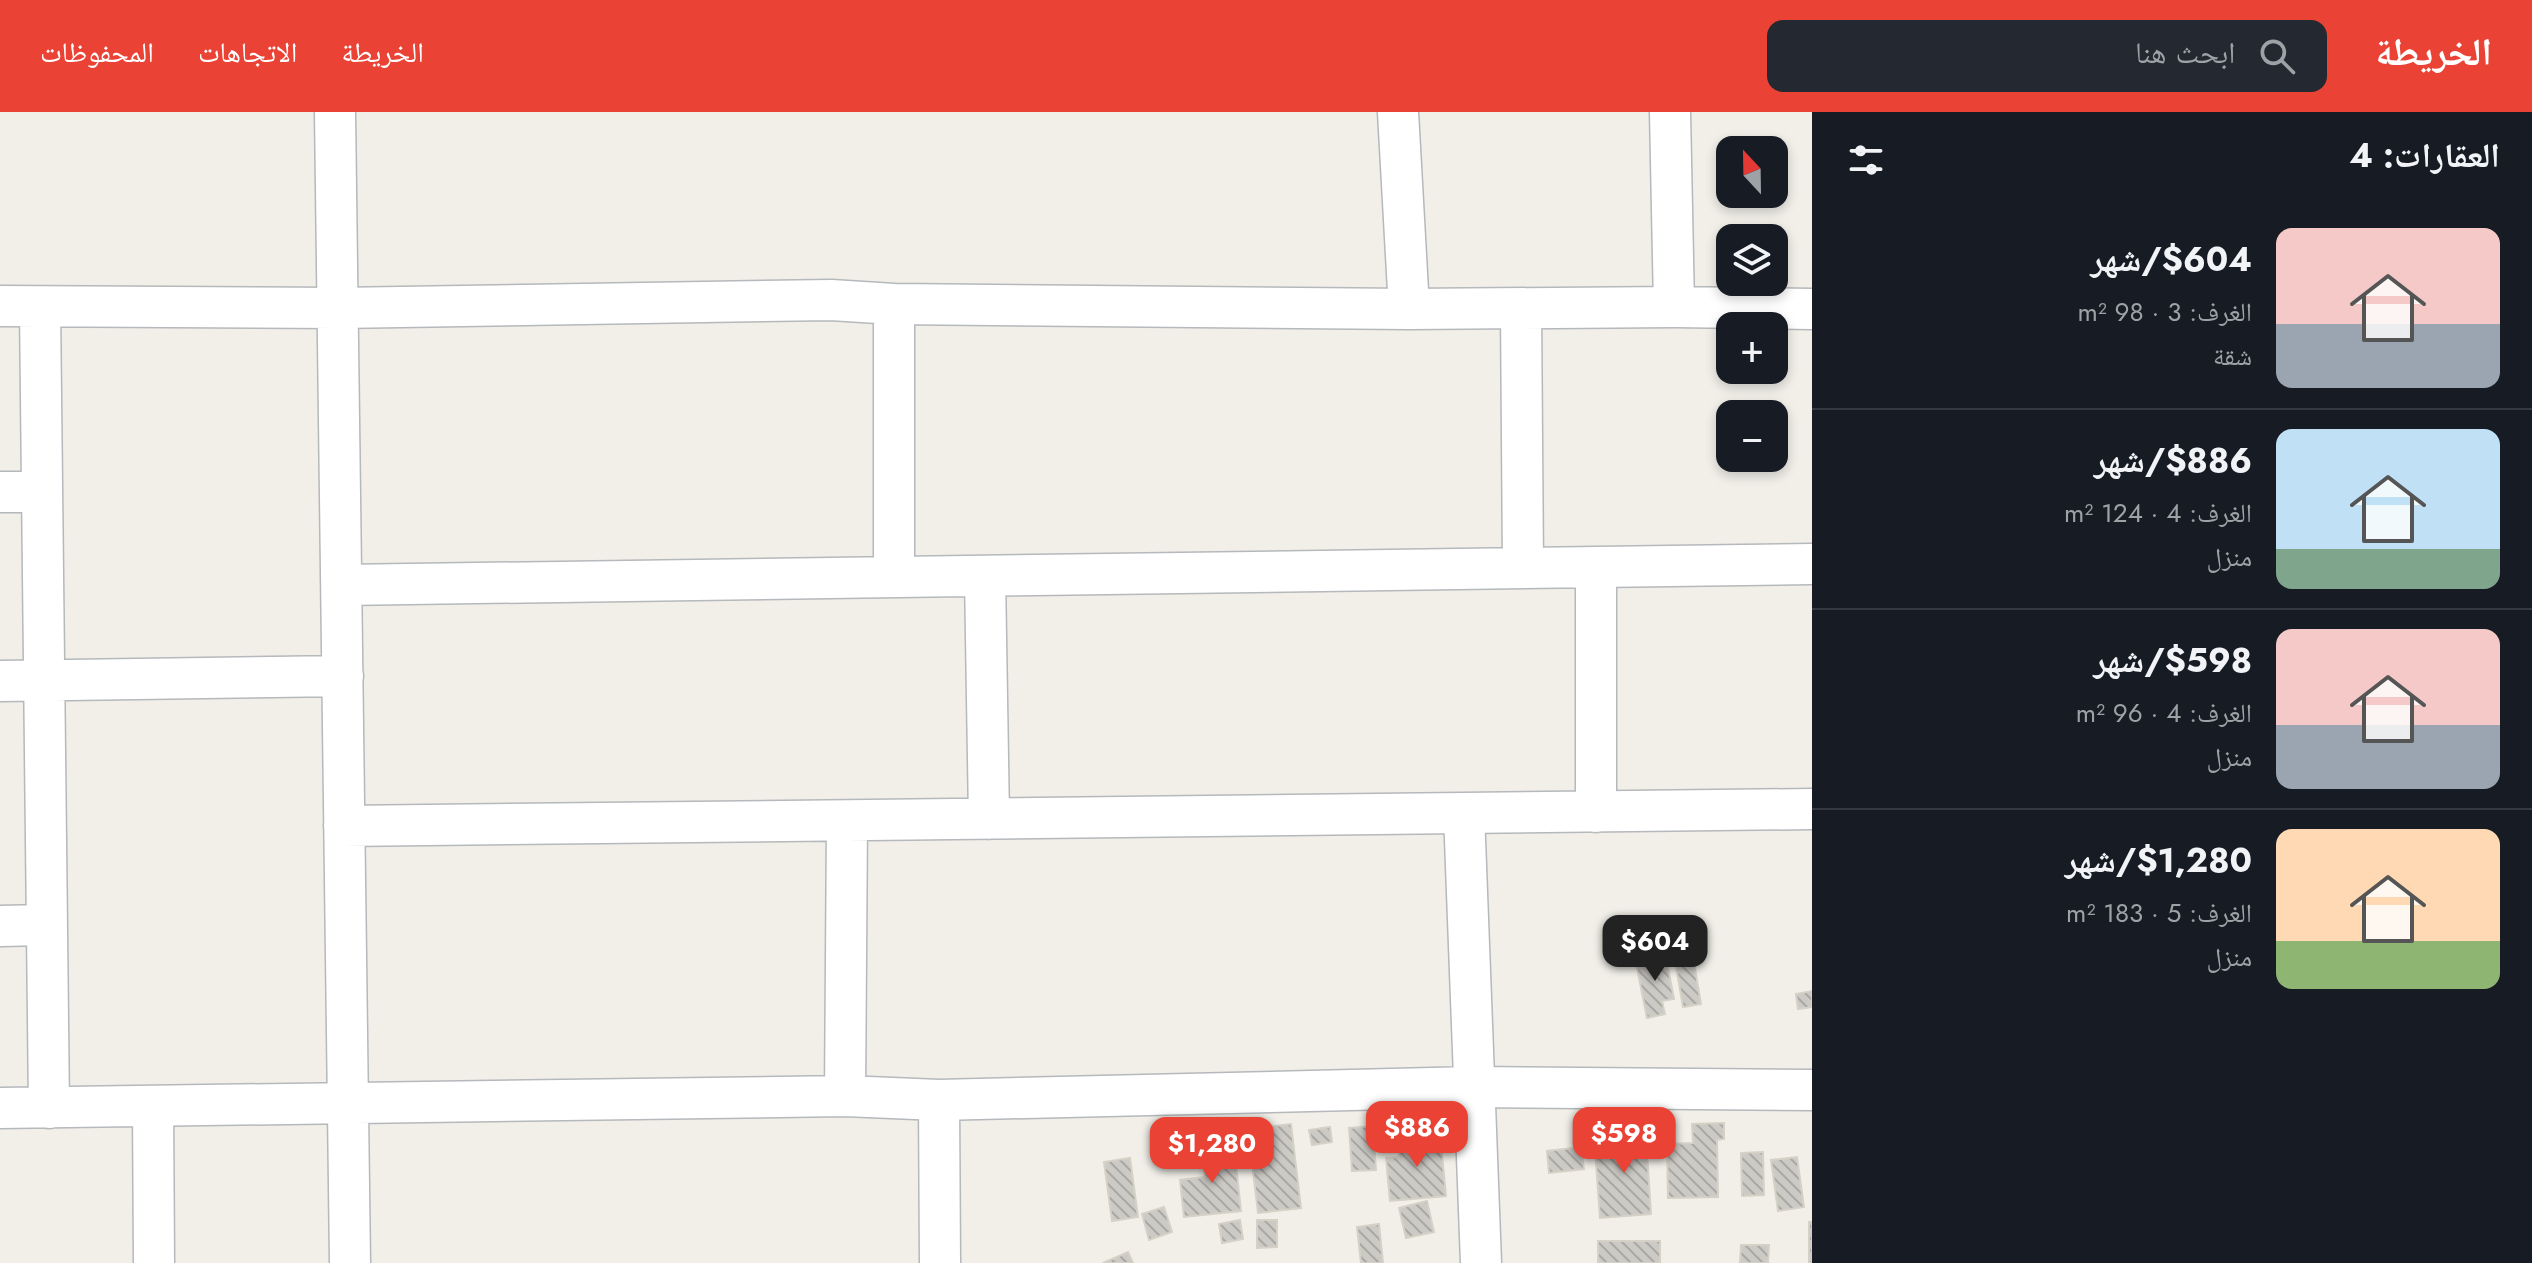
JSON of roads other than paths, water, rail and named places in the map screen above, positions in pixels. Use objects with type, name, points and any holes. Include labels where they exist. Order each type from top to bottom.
[{"type":"street","points":[[335,112],[350,1263]]},
{"type":"street","points":[[1398,112],[1409,309]]},
{"type":"street","points":[[1670,112],[1674,307]]},
{"type":"street","points":[[0,306],[338,308],[831,300],[894,304],[1409,309],[1812,309]]},
{"type":"street","points":[[894,304],[894,577]]},
{"type":"street","points":[[40,307],[49,1108]]},
{"type":"street","points":[[1521,309],[1523,568]]},
{"type":"street","points":[[0,492],[42,492]]},
{"type":"street","points":[[342,585],[1812,564]]},
{"type":"street","points":[[1596,568],[1596,812]]},
{"type":"street","points":[[985,576],[989,819]]},
{"type":"street","points":[[0,681],[343,676]]},
{"type":"street","points":[[344,826],[1812,809]]},
{"type":"street","points":[[1464,813],[1481,1263]]},
{"type":"street","points":[[845,1096],[847,821]]},
{"type":"street","points":[[0,926],[46,925]]},
{"type":"street","points":[[0,1108],[845,1096],[939,1100],[1473,1087],[1812,1090]]},
{"type":"street","points":[[939,1100],[940,1263]]},
{"type":"street","points":[[153,1106],[154,1263]]}]
